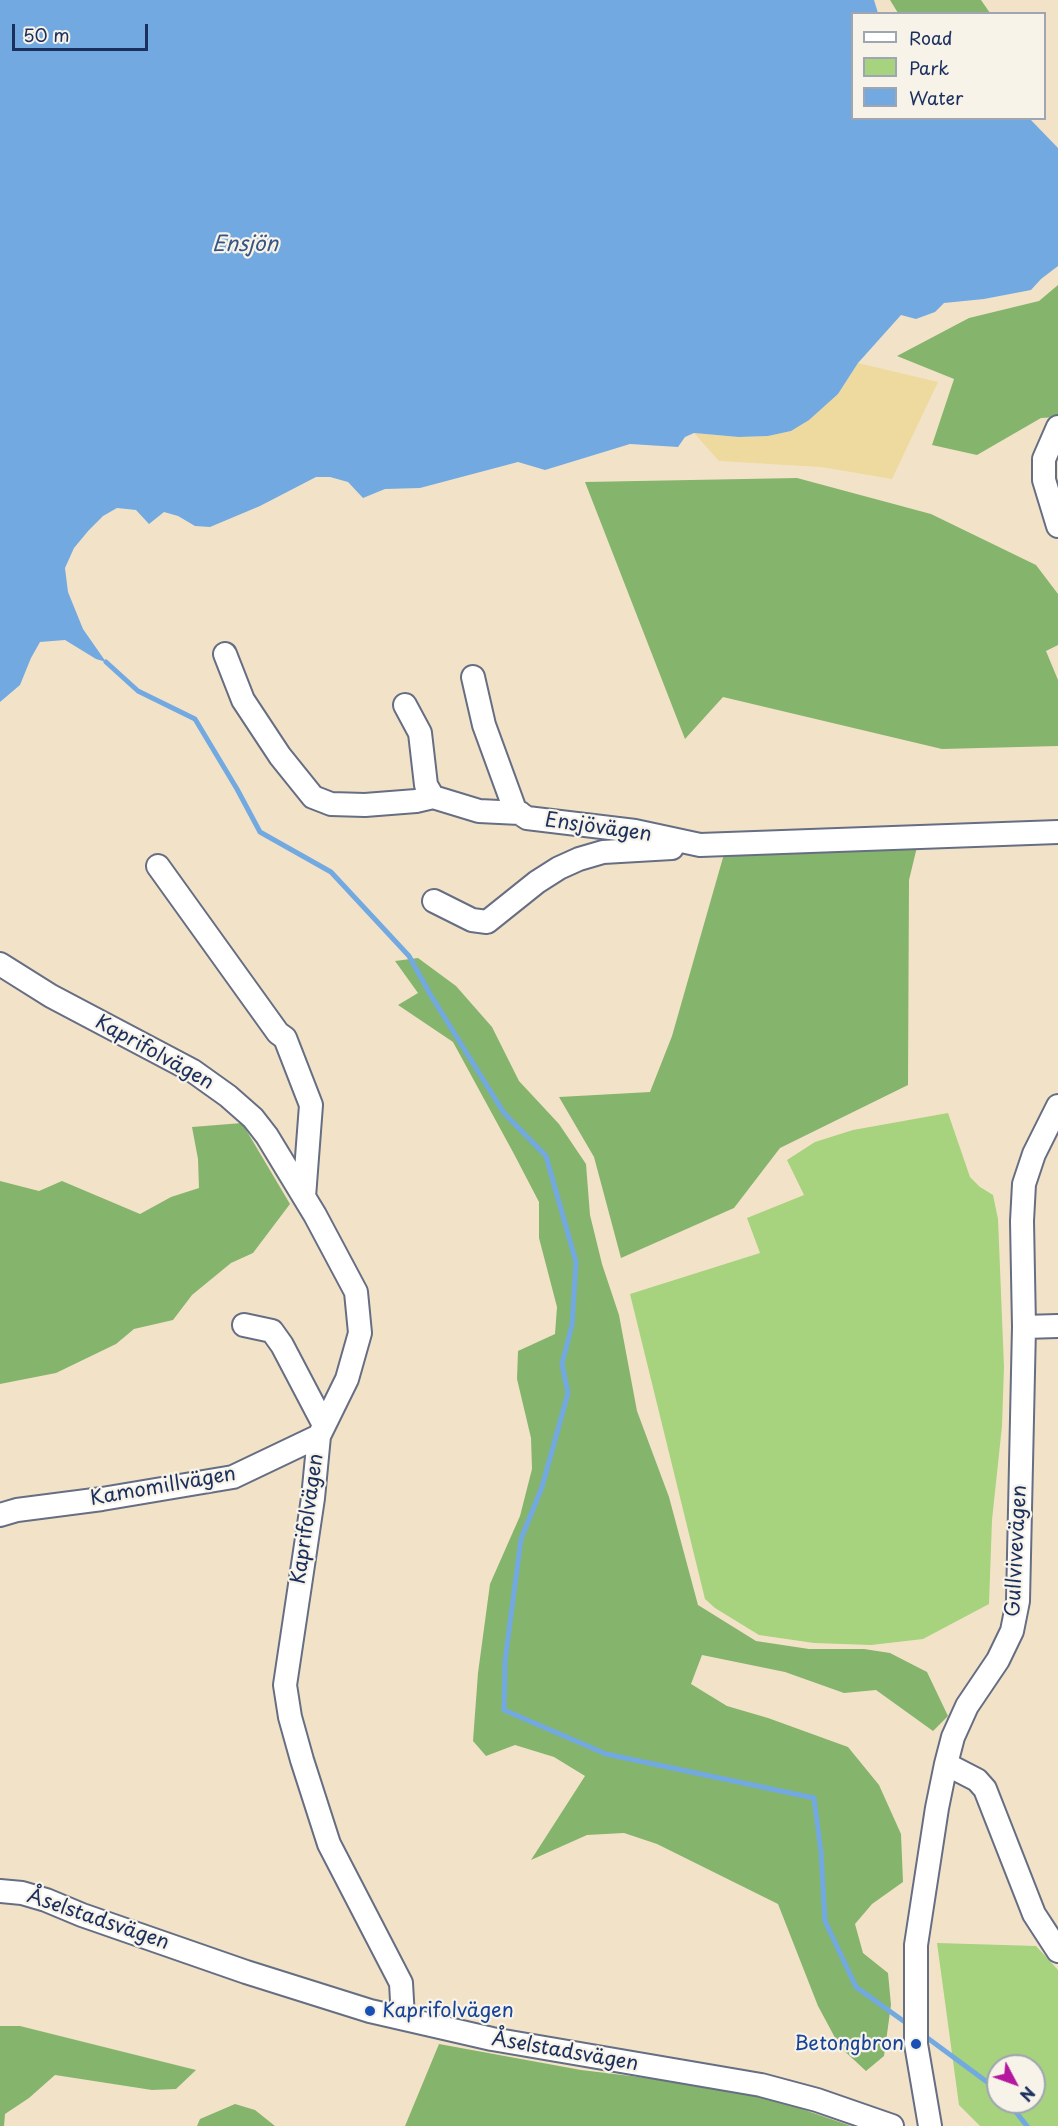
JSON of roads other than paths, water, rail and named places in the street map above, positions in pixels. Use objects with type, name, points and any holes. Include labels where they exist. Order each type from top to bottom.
[{"type":"street","points":[[1058,428],[1044,459],[1044,480],[1058,526]]},
{"type":"street","name":"Ensjövägen","points":[[225,654],[243,700],[280,756],[313,797],[331,804],[365,805],[416,801],[433,797],[479,811],[520,813],[527,818],[635,831],[700,845],[1058,832]]},
{"type":"street","points":[[473,677],[484,725],[515,810],[520,813]]},
{"type":"street","points":[[405,705],[420,733],[426,785],[433,797]]},
{"type":"street","points":[[434,902],[472,920],[488,922],[537,882],[579,859],[603,852],[700,845]]},
{"type":"street","points":[[158,866],[278,1032],[285,1038],[311,1105],[304,1197]]},
{"type":"street","name":"Kaprifolvägen","points":[[0,964],[51,996],[193,1071],[228,1096],[253,1118],[267,1136],[304,1197],[342,1262],[356,1292],[360,1333],[347,1379],[322,1430],[285,1685],[290,1717],[329,1844],[401,1983],[403,2018]]},
{"type":"street","name":"Gullvivevägen","points":[[930,2126],[916,2044],[916,1945],[946,1764],[953,1737],[967,1706],[998,1660],[1012,1631],[1016,1611],[1024,1327],[1022,1231],[1024,1184],[1034,1154],[1058,1106]]},
{"type":"street","points":[[244,1325],[272,1331],[282,1345],[322,1430]]},
{"type":"street","points":[[1024,1327],[1058,1326]]},
{"type":"street","name":"Kamomillvägen","points":[[0,1515],[17,1510],[102,1499],[233,1477],[322,1430]]},
{"type":"street","points":[[946,1764],[977,1779],[985,1789],[1034,1914],[1058,1950]]},
{"type":"street","name":"Åselstadsvägen","points":[[0,1891],[22,1893],[38,1898],[319,1996],[492,2039],[762,2085],[817,2100],[892,2126]]},
{"type":"water","name":"Ensjön","points":[[0,0],[874,0],[878,12],[851,12],[851,120],[1031,120],[1058,148],[1058,266],[1031,290],[984,299],[944,303],[935,312],[916,319],[901,315],[858,363],[838,394],[809,420],[791,431],[768,436],[739,437],[694,433],[685,437],[678,447],[630,444],[545,470],[518,462],[420,488],[385,489],[363,498],[348,482],[330,477],[316,477],[260,506],[210,527],[195,526],[178,516],[164,512],[149,524],[136,510],[117,508],[103,516],[89,530],[74,548],[65,568],[68,592],[83,629],[106,662],[96,659],[65,640],[40,642],[20,685],[0,702]]},
{"type":"waterway","points":[[106,662],[138,691],[195,719],[260,832],[331,872],[409,956],[504,1113],[546,1156],[576,1262],[572,1325],[562,1364],[568,1393],[542,1487],[521,1539],[505,1661],[504,1710],[606,1754],[814,1798],[821,1852],[825,1921],[856,1987],[909,2025]]},
{"type":"waterway","points":[[922,2034],[986,2081]]},
{"type":"waterway","points":[[1018,2114],[1027,2126]]},
{"type":"place","name":"Kaprifolvägen","points":[[370,2011]]},
{"type":"place","name":"Betongbron","points":[[916,2044]]}]
